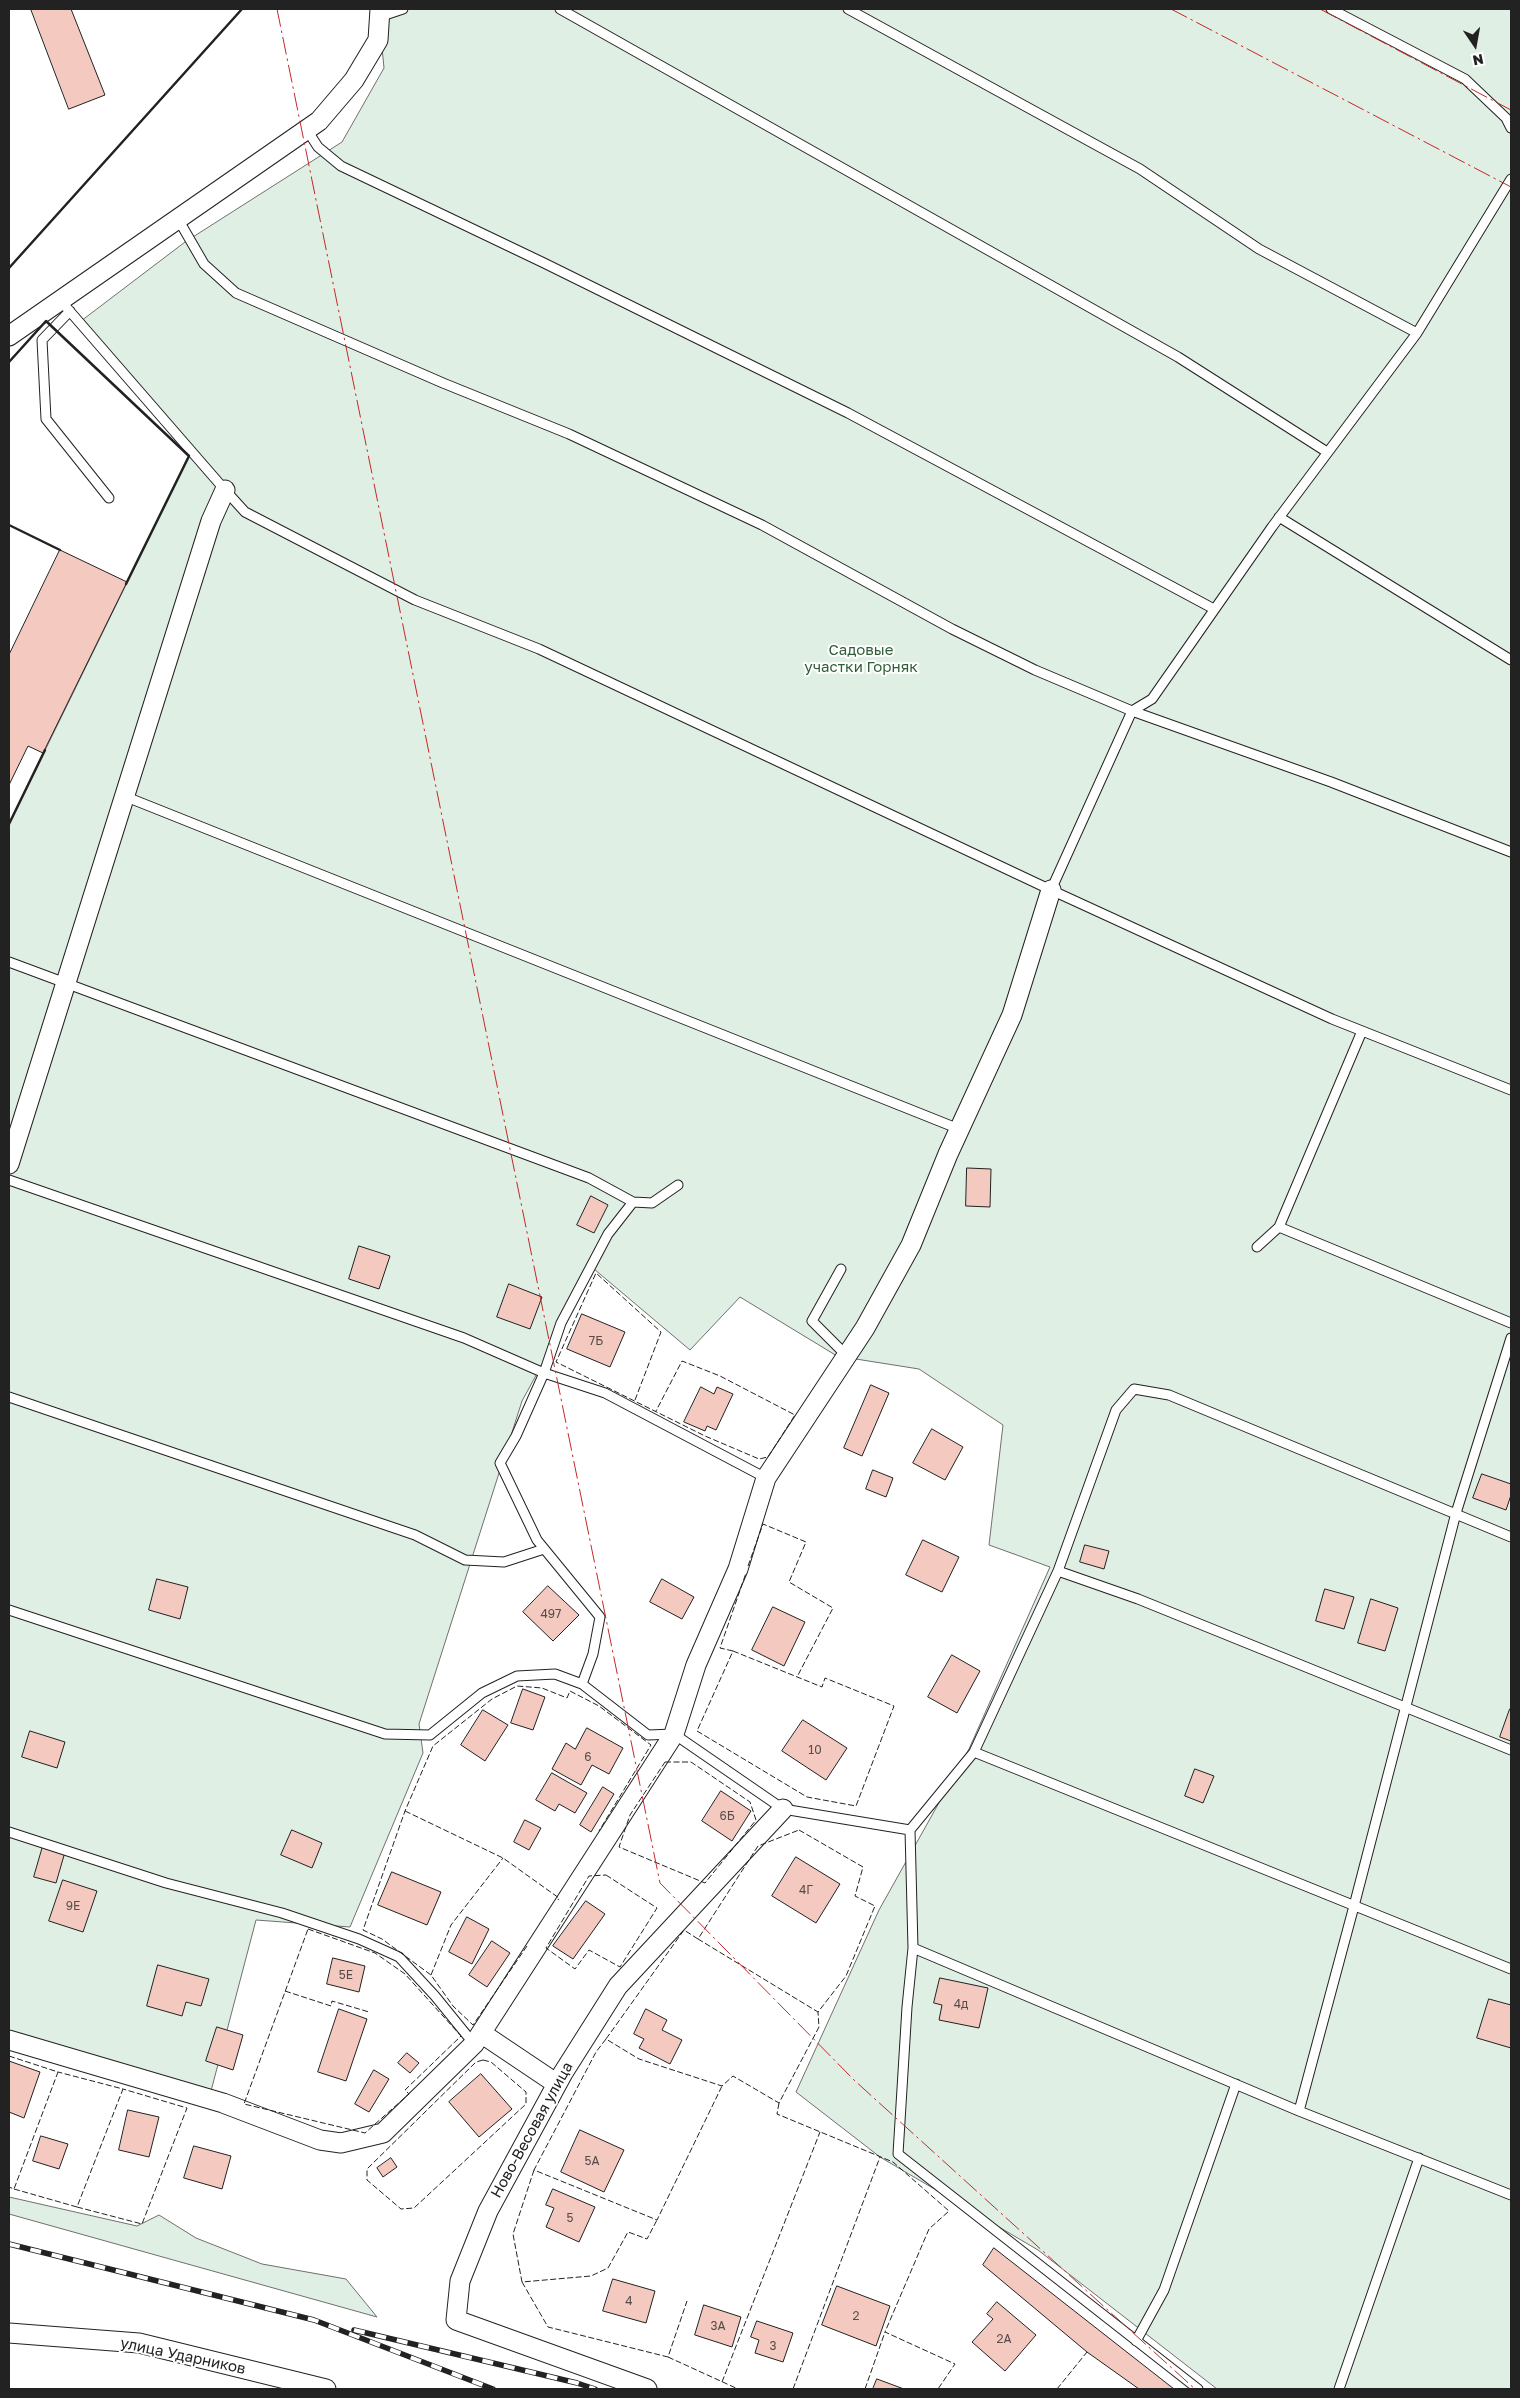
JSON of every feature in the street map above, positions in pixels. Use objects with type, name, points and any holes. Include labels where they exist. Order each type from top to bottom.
[{"type":"street","points":[[9,336],[65,305],[178,219],[319,122],[354,80],[378,40],[380,13]]},
{"type":"street","points":[[9,1164],[211,521],[224,490]]},
{"type":"street","points":[[9,2040],[223,2103],[320,2140],[341,2143],[383,2132],[478,2038],[674,1734],[696,1665],[738,1569],[766,1478],[865,1328],[911,1245],[959,1129],[1012,1015],[1050,890]]},
{"type":"street","name":"Ново-Весовая улица","points":[[647,2389],[456,2320],[460,2281],[488,2211],[556,2084],[618,1986],[783,1809]]},
{"type":"street","points":[[478,2038],[556,2084]]},
{"type":"street","name":"улица Ударников","points":[[9,2333],[139,2343],[273,2379],[326,2389]]},
{"type":"lane","points":[[380,13],[403,9]]},
{"type":"lane","points":[[560,9],[1178,357],[1328,452]]},
{"type":"lane","points":[[848,9],[1140,170],[1259,249],[1416,333]]},
{"type":"lane","points":[[1332,9],[1465,79],[1506,118],[1511,128]]},
{"type":"lane","points":[[307,130],[318,147],[341,166],[544,263],[848,413],[1214,609]]},
{"type":"lane","points":[[1050,890],[1132,711],[1152,699],[1279,517],[1416,333],[1511,179]]},
{"type":"lane","points":[[178,219],[204,264],[236,293],[443,383],[569,434],[762,525],[960,634],[1035,670],[1132,711],[1331,782],[1511,852]]},
{"type":"lane","points":[[109,498],[46,419],[42,340],[65,305],[224,490],[246,512],[415,600],[539,649],[1050,890],[1362,1031],[1511,1090]]},
{"type":"lane","points":[[1279,517],[1511,660]]},
{"type":"lane","points":[[124,796],[959,1129]]},
{"type":"lane","points":[[9,962],[589,1178],[633,1202],[652,1203],[678,1185]]},
{"type":"lane","points":[[1257,1247],[1279,1227],[1362,1031]]},
{"type":"lane","points":[[9,1180],[455,1334],[544,1373],[605,1393],[766,1478]]},
{"type":"lane","points":[[582,1684],[593,1654],[600,1617],[537,1540],[500,1463],[516,1436],[544,1373],[561,1323],[608,1234],[633,1202]]},
{"type":"lane","points":[[1279,1227],[1511,1323]]},
{"type":"lane","points":[[841,1269],[812,1321],[847,1356]]},
{"type":"lane","points":[[1299,2111],[1456,1513],[1511,1338]]},
{"type":"lane","points":[[1198,2389],[898,2154],[906,2017],[913,1948],[910,1830],[974,1752],[1058,1571],[1116,1410],[1134,1389],[1169,1395],[1511,1537]]},
{"type":"lane","points":[[9,1397],[415,1535],[465,1560],[504,1562],[544,1548]]},
{"type":"lane","points":[[1058,1571],[1138,1599],[1511,1750]]},
{"type":"lane","points":[[9,1610],[384,1734],[430,1735],[482,1693],[517,1676],[554,1674],[582,1684],[648,1735],[674,1734],[783,1809],[910,1830]]},
{"type":"lane","points":[[974,1752],[1511,1969]]},
{"type":"lane","points":[[9,1832],[166,1883],[282,1913],[359,1939],[399,1957],[478,2038]]},
{"type":"lane","points":[[913,1948],[1299,2111],[1511,2195]]},
{"type":"lane","points":[[1136,2341],[1164,2290],[1236,2084]]},
{"type":"lane","points":[[1339,2389],[1419,2158]]},
{"type":"green space","name":"Садовые участки Горняк","points":[[381,9],[1511,9],[1511,2389],[1217,2389],[1038,2250],[880,2157],[796,2092],[879,1910],[969,1749],[1050,1567],[989,1545],[1003,1425],[919,1369],[837,1356],[740,1297],[690,1350],[594,1269],[522,1401],[419,1724],[423,1753],[350,1927],[256,1920],[211,2091],[9,2032],[9,824],[189,456],[81,321],[185,242],[342,142],[384,68],[379,17]]},
{"type":"green space","points":[[9,2197],[137,2226],[159,2215],[196,2238],[262,2264],[346,2279],[377,2317],[9,2214]]},
{"type":"building","points":[[31,9],[71,9],[105,95],[69,109]]},
{"type":"building","points":[[60,550],[127,582],[43,753],[28,746],[9,785],[9,655]]},
{"type":"building","points":[[967,1168],[991,1169],[990,1207],[966,1206]]},
{"type":"building","points":[[591,1196],[608,1205],[594,1233],[577,1225]]},
{"type":"building","points":[[359,1246],[390,1256],[379,1289],[349,1279]]},
{"type":"building","points":[[509,1284],[542,1297],[530,1329],[497,1317]]},
{"type":"building","points":[[582,1314],[625,1332],[610,1367],[567,1349]]},
{"type":"building","points":[[871,1385],[889,1393],[862,1456],[844,1448]]},
{"type":"building","points":[[701,1387],[714,1394],[717,1387],[733,1394],[716,1430],[707,1426],[705,1431],[684,1422]]},
{"type":"building","points":[[932,1429],[963,1447],[945,1480],[913,1463]]},
{"type":"building","points":[[873,1470],[893,1478],[886,1497],[866,1489]]},
{"type":"building","points":[[1482,1474],[1511,1484],[1511,1495],[1506,1510],[1473,1498]]},
{"type":"building","points":[[923,1540],[959,1557],[942,1592],[906,1575]]},
{"type":"building","points":[[1085,1545],[1109,1551],[1104,1569],[1080,1562]]},
{"type":"building","points":[[157,1579],[188,1587],[180,1619],[149,1610]]},
{"type":"building","points":[[662,1579],[694,1597],[682,1619],[650,1602]]},
{"type":"building","points":[[548,1586],[579,1615],[553,1641],[523,1612]]},
{"type":"building","points":[[1325,1589],[1354,1597],[1344,1629],[1316,1621]]},
{"type":"building","points":[[1371,1599],[1398,1608],[1385,1651],[1358,1643]]},
{"type":"building","points":[[773,1607],[805,1622],[784,1666],[752,1650]]},
{"type":"building","points":[[952,1655],[980,1671],[957,1713],[928,1697]]},
{"type":"building","points":[[523,1689],[545,1697],[533,1730],[511,1723]]},
{"type":"building","points":[[1511,1709],[1511,1741],[1500,1737]]},
{"type":"building","points":[[483,1710],[508,1725],[485,1761],[461,1745]]},
{"type":"building","points":[[803,1720],[847,1748],[826,1780],[782,1751]]},
{"type":"building","points":[[587,1728],[623,1748],[609,1774],[592,1765],[581,1785],[552,1769],[566,1743],[575,1749]]},
{"type":"building","points":[[30,1731],[65,1742],[57,1768],[22,1757]]},
{"type":"building","points":[[1195,1769],[1214,1776],[1203,1803],[1185,1796]]},
{"type":"building","points":[[552,1773],[587,1793],[575,1813],[559,1804],[555,1811],[536,1800]]},
{"type":"building","points":[[603,1787],[614,1794],[591,1832],[580,1825]]},
{"type":"building","points":[[721,1791],[751,1811],[732,1841],[702,1821]]},
{"type":"building","points":[[525,1820],[541,1828],[529,1850],[514,1842]]},
{"type":"building","points":[[292,1830],[322,1843],[312,1868],[281,1855]]},
{"type":"building","points":[[43,1846],[65,1852],[56,1883],[34,1877]]},
{"type":"building","points":[[796,1857],[840,1884],[816,1923],[772,1896]]},
{"type":"building","points":[[392,1872],[441,1892],[427,1925],[378,1905]]},
{"type":"building","points":[[63,1880],[97,1891],[83,1932],[49,1921]]},
{"type":"building","points":[[586,1901],[605,1914],[573,1959],[553,1946]]},
{"type":"building","points":[[467,1917],[489,1929],[472,1964],[449,1952]]},
{"type":"building","points":[[492,1941],[510,1953],[487,1987],[469,1975]]},
{"type":"building","points":[[333,1958],[365,1966],[359,1992],[327,1984]]},
{"type":"building","points":[[158,1965],[209,1979],[201,2006],[186,2002],[182,2016],[147,2006]]},
{"type":"building","points":[[940,1978],[988,1988],[979,2028],[939,2020],[942,2005],[934,2003]]},
{"type":"building","points":[[1489,1999],[1511,2005],[1511,2048],[1477,2038]]},
{"type":"building","points":[[339,2009],[367,2019],[346,2081],[318,2072]]},
{"type":"building","points":[[646,2009],[667,2020],[662,2030],[682,2040],[670,2064],[639,2048],[644,2039],[634,2034]]},
{"type":"building","points":[[217,2027],[243,2035],[233,2070],[206,2061]]},
{"type":"building","points":[[407,2053],[419,2063],[410,2073],[398,2063]]},
{"type":"building","points":[[9,2061],[40,2072],[24,2118],[9,2112]]},
{"type":"building","points":[[374,2070],[389,2079],[369,2112],[355,2104]]},
{"type":"building","points":[[481,2074],[512,2109],[479,2137],[449,2102]]},
{"type":"building","points":[[128,2110],[159,2117],[149,2157],[119,2150]]},
{"type":"building","points":[[580,2130],[624,2150],[604,2192],[561,2172]]},
{"type":"building","points":[[41,2136],[68,2144],[59,2169],[33,2161]]},
{"type":"building","points":[[194,2146],[231,2156],[222,2189],[184,2178]]},
{"type":"building","points":[[391,2158],[397,2167],[383,2177],[377,2168]]},
{"type":"building","points":[[553,2189],[595,2207],[579,2242],[546,2227],[554,2208],[546,2205]]},
{"type":"building","points":[[994,2248],[1174,2389],[1139,2389],[1087,2352],[983,2265]]},
{"type":"building","points":[[613,2279],[655,2291],[646,2323],[603,2311]]},
{"type":"building","points":[[837,2286],[890,2306],[876,2346],[822,2325]]},
{"type":"building","points":[[997,2302],[1036,2335],[1005,2371],[972,2342],[993,2319],[987,2314]]},
{"type":"building","points":[[704,2305],[741,2317],[732,2347],[695,2335]]},
{"type":"building","points":[[757,2321],[793,2333],[783,2362],[755,2353],[759,2340],[751,2337]]},
{"type":"building","points":[[877,2379],[904,2389],[873,2389]]},
{"type":"railway","points":[[9,2244],[314,2320],[493,2389]]},
{"type":"railway","points":[[354,2330],[577,2383],[595,2389]]},
{"type":"fence","points":[[635,1400],[661,1332],[596,1273],[556,1362],[705,1436],[759,1459],[768,1457],[795,1415],[720,1376],[682,1361],[656,1411]]},
{"type":"fence","points":[[748,1566],[763,1524],[806,1542],[789,1582],[833,1608],[797,1677]]},
{"type":"fence","points":[[733,1651],[720,1648],[746,1573]]},
{"type":"fence","points":[[733,1651],[822,1687],[825,1678],[894,1706],[856,1806],[807,1797],[697,1731],[733,1651]]},
{"type":"fence","points":[[527,1946],[473,2025],[453,2006],[431,1975],[382,1939],[363,1930],[405,1811],[433,1746],[492,1699],[517,1686],[542,1688],[567,1698],[570,1691],[599,1706],[651,1745],[599,1831]]},
{"type":"fence","points":[[665,1762],[691,1762],[750,1802],[756,1820],[705,1883],[619,1847],[630,1815],[665,1762]]},
{"type":"fence","points":[[405,1811],[503,1858],[559,1898],[558,1900]]},
{"type":"fence","points":[[799,1830],[863,1867],[855,1896],[875,1906],[846,1976],[818,2012],[698,1939],[758,1846],[799,1830]]},
{"type":"fence","points":[[431,1975],[451,1925],[503,1858]]},
{"type":"fence","points":[[606,1875],[657,1908],[620,1967],[589,1950],[575,1969],[546,1948],[589,1876],[606,1875]]},
{"type":"fence","points":[[308,1929],[375,1953],[405,1974],[461,2036],[405,2090],[409,2094],[365,2133],[244,2104],[308,1929]]},
{"type":"fence","points":[[698,1939],[684,1930],[606,2039],[639,2059],[722,2086],[733,2076],[779,2103],[819,2027],[818,2012]]},
{"type":"fence","points":[[285,1991],[331,2006],[332,2001],[369,2012]]},
{"type":"fence","points":[[606,2039],[596,2052],[534,2170],[657,2220],[722,2086]]},
{"type":"fence","points":[[9,2056],[58,2072],[14,2189],[9,2187]]},
{"type":"fence","points":[[483,2060],[491,2062],[526,2092],[526,2104],[414,2208],[401,2209],[367,2180],[367,2169],[476,2062],[483,2060]]},
{"type":"fence","points":[[14,2189],[77,2207],[123,2089],[58,2072]]},
{"type":"fence","points":[[77,2207],[142,2224],[187,2108],[123,2089]]},
{"type":"fence","points":[[779,2103],[777,2114],[893,2162],[949,2211],[929,2229],[885,2332],[955,2364],[938,2389]]},
{"type":"fence","points":[[722,2382],[820,2132]]},
{"type":"fence","points":[[793,2389],[880,2157]]},
{"type":"fence","points":[[534,2170],[513,2234],[522,2282],[591,2276],[608,2268],[628,2232],[647,2239],[657,2220]]},
{"type":"fence","points":[[522,2282],[548,2327],[668,2357],[687,2301]]},
{"type":"fence","points":[[865,2389],[885,2332]]},
{"type":"fence","points":[[1057,2389],[1087,2352]]},
{"type":"fence","points":[[668,2357],[738,2389]]},
{"type":"wall","points":[[9,268],[242,9]]},
{"type":"wall","points":[[9,362],[46,321],[189,456],[126,584]]},
{"type":"wall","points":[[9,525],[60,550]]},
{"type":"wall","points":[[9,824],[45,750]]},
{"type":"power","points":[[277,9],[660,1883],[854,2080],[1195,2389]]},
{"type":"power","points":[[1171,9],[1511,187]]},
{"type":"power","points":[[1320,9],[1511,110]]}]
